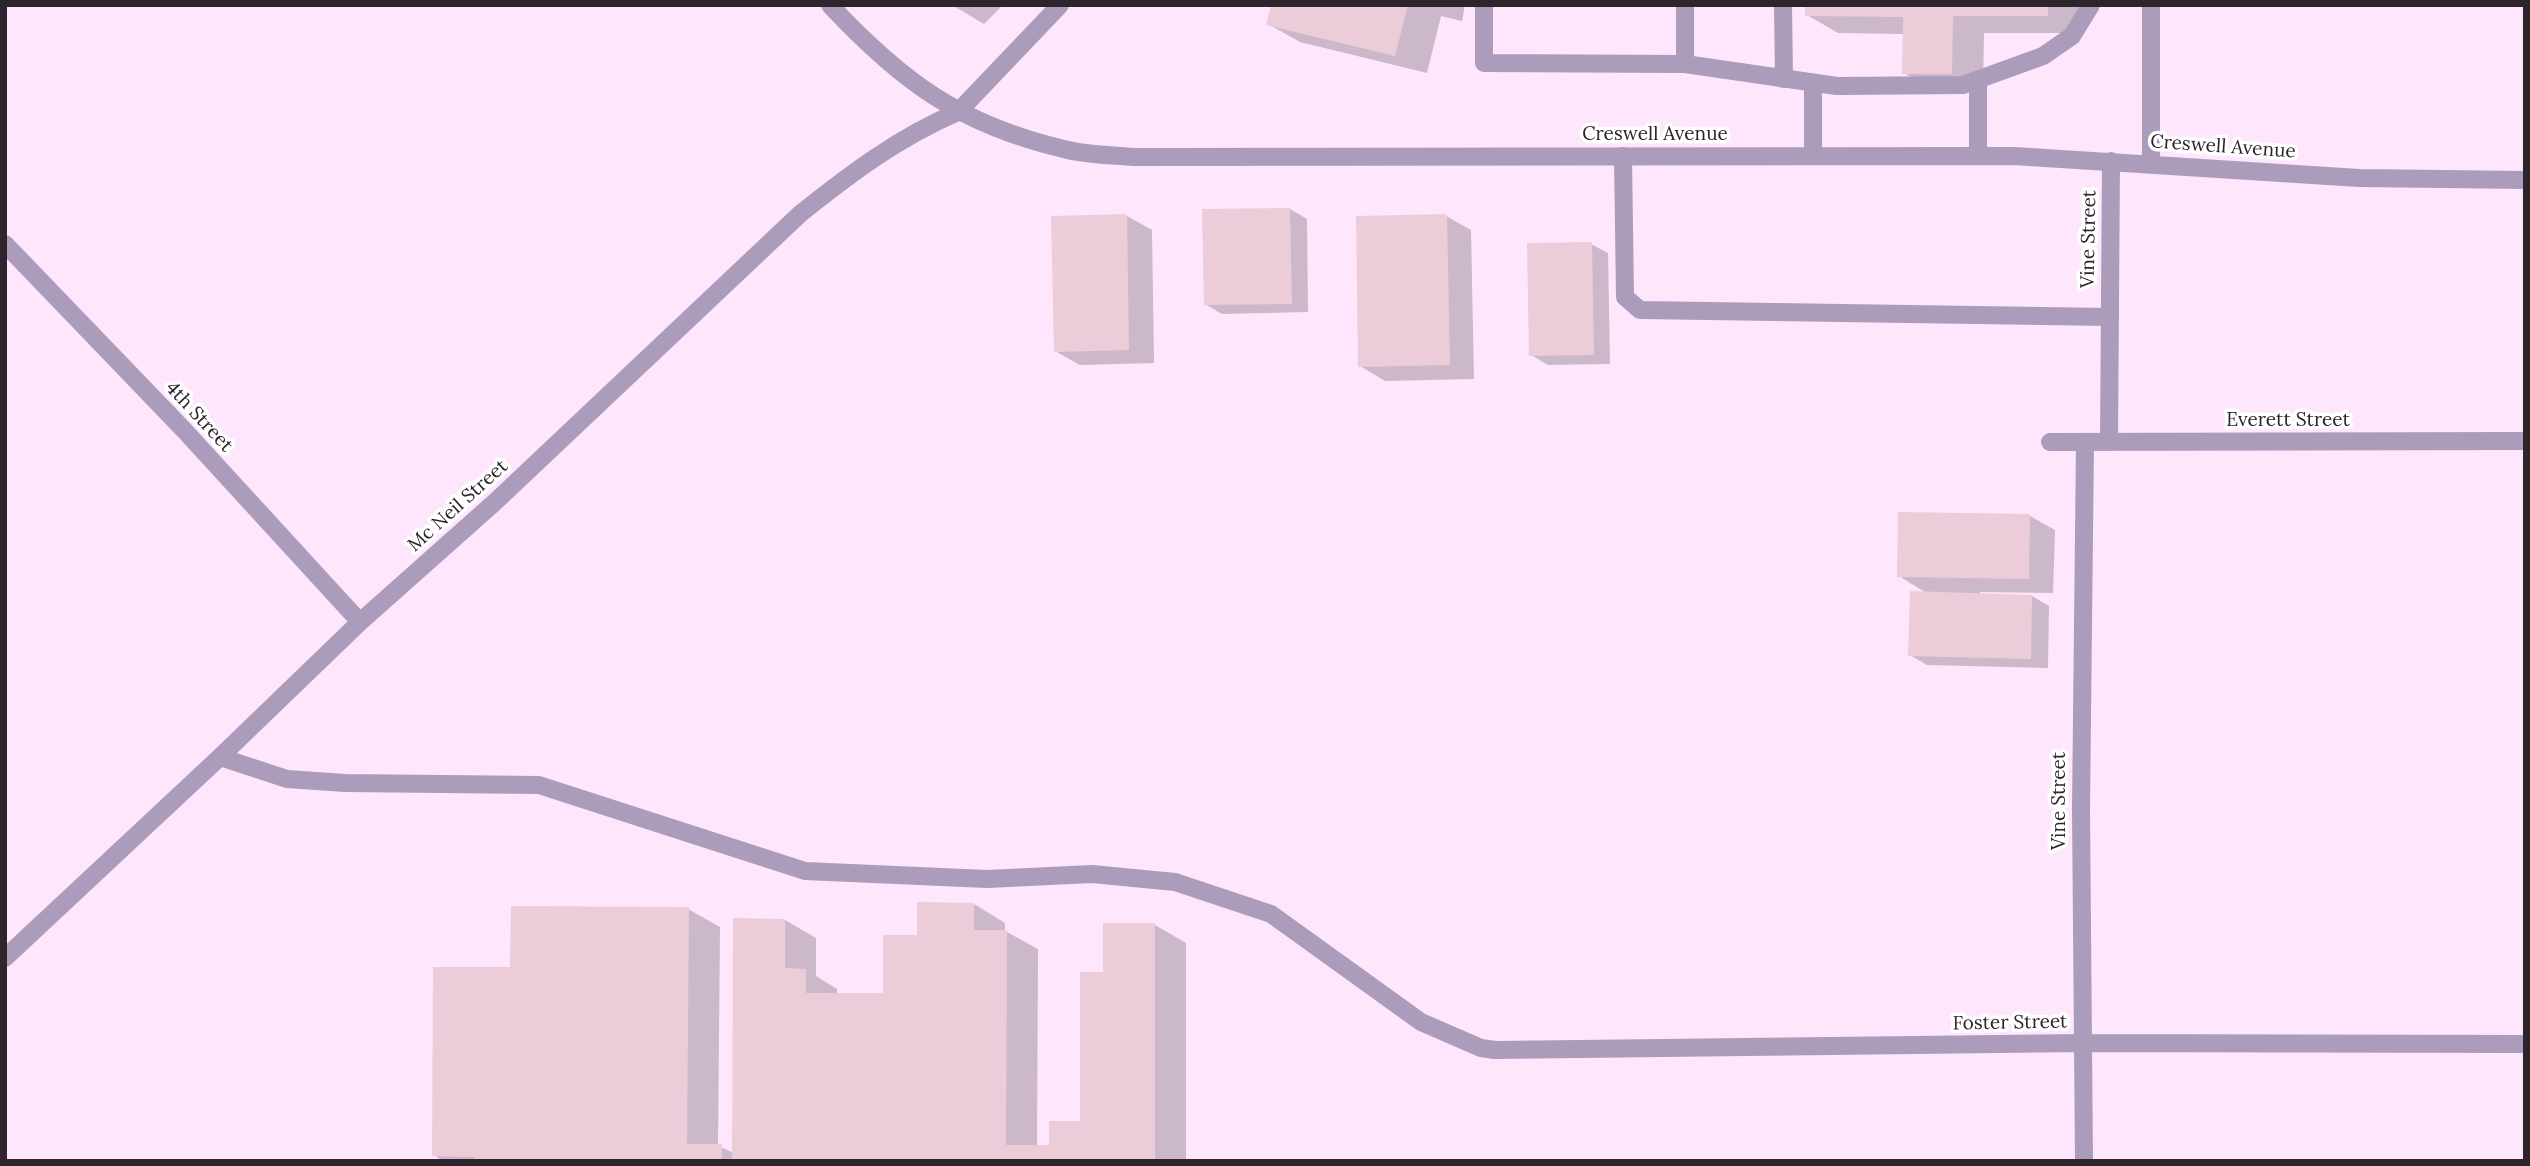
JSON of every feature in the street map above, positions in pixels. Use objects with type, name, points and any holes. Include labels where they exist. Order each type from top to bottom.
[{"type":"street","name":"Creswell Avenue","points":[[830,5],[885,61],[922,90],[958,112],[1002,131],[1067,150],[1134,157],[1978,156],[2111,161],[2359,178],[2525,180]]},
{"type":"street","points":[[958,112],[1060,5]]},
{"type":"street","points":[[1485,5],[1484,63],[1685,64],[1837,86],[1963,85],[2043,56],[2072,36],[2091,5]]},
{"type":"street","points":[[1685,5],[1685,64]]},
{"type":"street","points":[[1783,5],[1784,79]]},
{"type":"street","points":[[2151,5],[2151,164]]},
{"type":"street","points":[[1978,80],[1978,156]]},
{"type":"street","points":[[1813,83],[1813,156]]},
{"type":"street","name":"Mc Neil Street","points":[[5,958],[360,622],[495,502],[800,214],[850,173],[922,127],[958,112]]},
{"type":"street","points":[[1623,156],[1625,298],[1640,310],[2110,317]]},
{"type":"street","name":"Vine Street","points":[[2109,442],[2111,161]]},
{"type":"street","name":"4th Street","points":[[5,244],[184,430],[360,622]]},
{"type":"street","name":"Everett Street","points":[[2050,442],[2525,441]]},
{"type":"street","name":"Vine Street","points":[[2084,1161],[2081,809],[2085,442]]},
{"type":"street","name":"Foster Street","points":[[220,757],[287,779],[345,783],[539,785],[805,872],[987,879],[1092,874],[1175,883],[1271,914],[1422,1022],[1481,1048],[1495,1050],[2081,1043],[2525,1044]]},
{"type":"building","points":[[1271,5],[1408,5],[1395,56],[1266,25]]},
{"type":"building","points":[[1805,5],[2048,5],[2048,16],[1953,16],[1952,74],[1902,74],[1903,17],[1805,16]]},
{"type":"building","points":[[1290,208],[1292,304],[1204,305],[1202,209]]},
{"type":"building","points":[[1127,214],[1129,350],[1054,352],[1051,216]]},
{"type":"building","points":[[1447,214],[1450,365],[1358,367],[1356,216]]},
{"type":"building","points":[[1592,242],[1594,355],[1529,356],[1527,243]]},
{"type":"building","points":[[1898,512],[2030,514],[2029,579],[1897,577]]},
{"type":"building","points":[[1910,591],[2032,595],[2031,659],[1908,656]]},
{"type":"building","points":[[917,902],[974,903],[974,930],[1007,930],[1006,1145],[1049,1145],[1049,1121],[1080,1121],[1080,972],[1103,972],[1103,923],[1155,923],[1155,1161],[732,1161],[733,918],[785,919],[785,968],[806,969],[806,993],[883,993],[883,935],[917,935]]},
{"type":"building","points":[[511,906],[689,907],[687,1144],[722,1144],[722,1161],[474,1161],[474,1157],[432,1156],[433,967],[510,967]]}]
